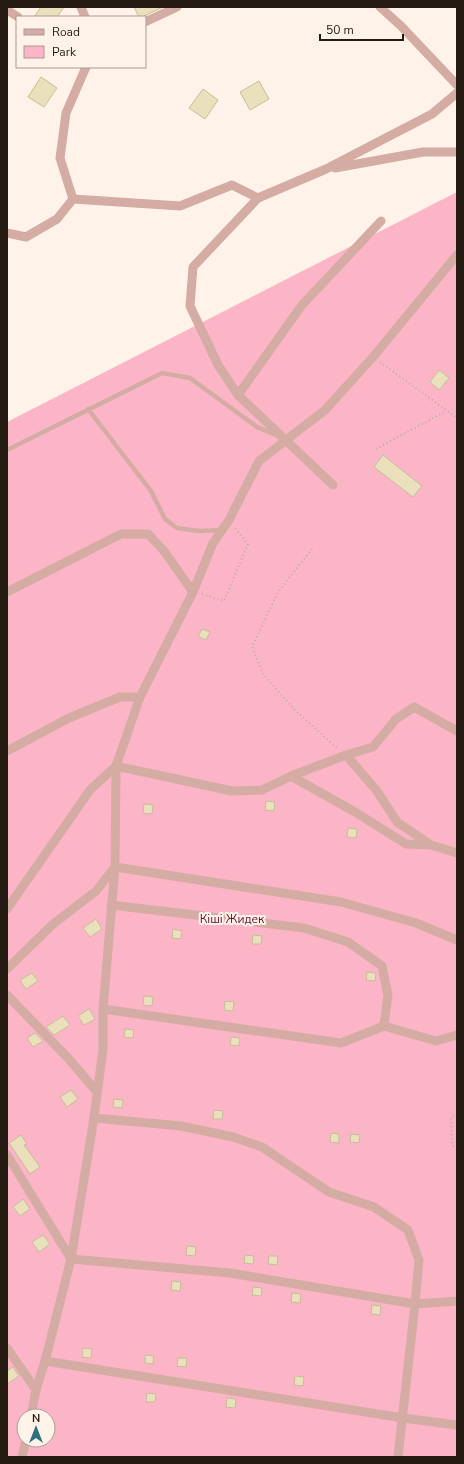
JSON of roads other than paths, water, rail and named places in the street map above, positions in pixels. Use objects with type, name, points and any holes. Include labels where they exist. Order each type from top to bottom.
[{"type":"street","points":[[146,22],[177,7]]},
{"type":"street","points":[[380,7],[401,26],[457,85]]},
{"type":"street","points":[[7,10],[16,16]]},
{"type":"street","points":[[73,199],[60,158],[66,113],[86,68]]},
{"type":"street","points":[[333,485],[238,395],[218,365],[190,306],[193,267],[258,198],[326,169],[432,114],[457,93]]},
{"type":"street","points":[[326,169],[423,152],[457,152]]},
{"type":"street","points":[[73,199],[180,206],[232,186],[258,198]]},
{"type":"street","points":[[7,233],[26,237],[57,219],[73,199]]},
{"type":"street","points":[[238,395],[302,305],[380,221]]},
{"type":"street","points":[[33,1408],[71,1259],[94,1118],[103,1049],[103,1009],[115,867],[116,766],[140,698],[193,592],[214,543],[229,520],[259,461],[287,441],[325,410],[374,357],[457,255]]},
{"type":"street","points":[[7,592],[121,534],[148,534],[164,552],[193,592]]},
{"type":"street","points":[[7,751],[68,718],[120,697],[140,698]]},
{"type":"street","points":[[116,766],[232,791],[262,790],[291,776],[346,755],[373,747],[396,719],[414,706],[457,731]]},
{"type":"street","points":[[346,755],[377,791],[397,822],[431,845]]},
{"type":"street","points":[[7,909],[90,790],[116,766]]},
{"type":"street","points":[[291,776],[355,812],[406,844],[431,845],[457,853]]},
{"type":"street","points":[[115,867],[340,902],[416,923],[457,940]]},
{"type":"street","points":[[7,969],[52,925],[96,891],[115,867]]},
{"type":"street","points":[[112,905],[304,928],[348,942],[382,966],[388,995],[384,1026]]},
{"type":"street","points":[[7,995],[68,1058],[97,1092]]},
{"type":"street","points":[[103,1009],[341,1044],[384,1026],[436,1042],[457,1035]]},
{"type":"street","points":[[94,1118],[181,1126],[233,1137],[262,1147],[329,1192],[374,1207],[408,1230],[419,1260],[416,1304],[398,1457]]},
{"type":"street","points":[[7,1155],[71,1259]]},
{"type":"street","points":[[71,1259],[230,1273],[416,1304],[457,1301]]},
{"type":"street","points":[[7,1348],[36,1390]]},
{"type":"street","points":[[45,1361],[403,1418],[457,1425]]},
{"type":"lane","points":[[7,450],[162,373],[190,378],[257,427],[287,441]]},
{"type":"lane","points":[[88,409],[151,491],[165,519],[177,528],[199,531],[222,530]]},
{"type":"park label","name":"Кіші Жидек","points":[[232,919]]}]
